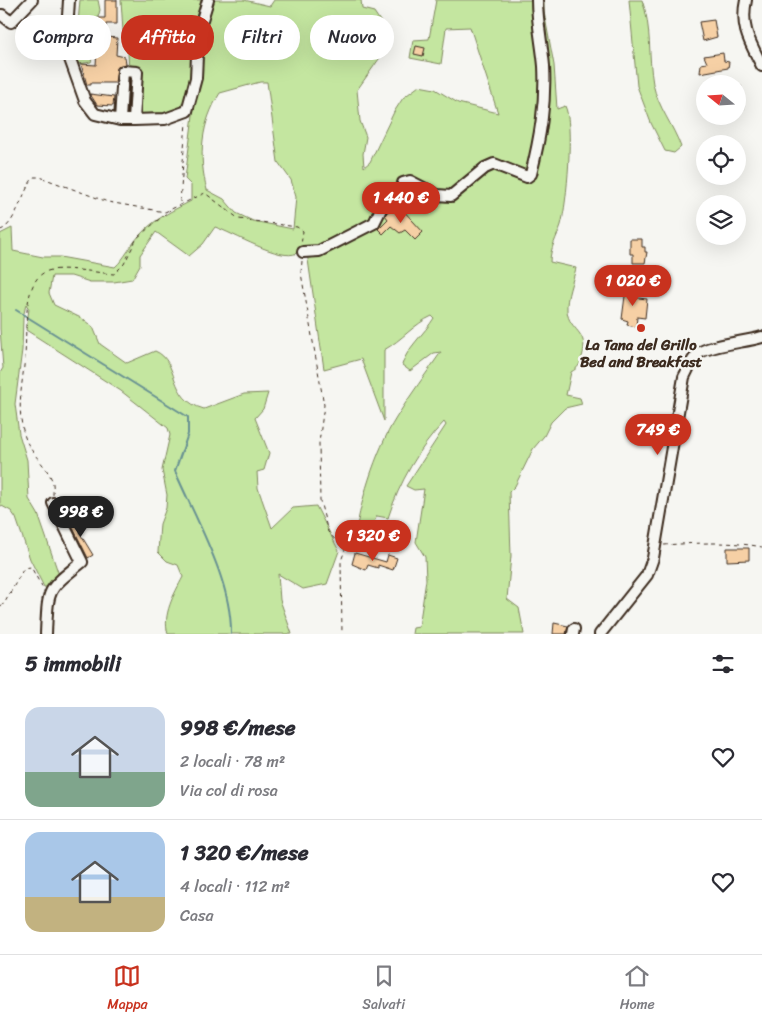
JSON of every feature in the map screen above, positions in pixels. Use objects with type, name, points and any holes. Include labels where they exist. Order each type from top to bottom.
[{"type":"street","points":[[2,15],[11,22],[32,0]]},
{"type":"street","points":[[69,0],[66,48],[85,101],[95,114],[120,120],[165,119],[187,111],[196,78],[198,33],[208,0]]},
{"type":"street","points":[[303,252],[319,251],[374,223],[382,207],[400,196],[403,183],[410,181],[437,195],[451,196],[485,168],[494,164],[527,176],[531,174],[542,130],[544,104],[544,67],[537,0]]},
{"type":"street","points":[[746,0],[743,16],[745,32],[762,66]]},
{"type":"street","points":[[120,120],[122,71],[137,72],[134,120]]},
{"type":"street","points":[[600,634],[647,575],[656,546],[684,378],[690,364],[698,353],[709,347],[744,343],[762,337]]},
{"type":"street","points":[[46,634],[47,598],[54,585],[82,562],[53,503]]},
{"type":"path","points":[[53,503],[53,481],[34,456],[24,436],[19,407],[25,354],[25,316],[36,279],[44,272],[54,270],[114,274],[124,264],[138,238],[180,203],[187,111]]},
{"type":"path","points":[[0,230],[10,223],[29,183],[34,177],[108,202],[165,212],[180,203],[205,193],[239,219],[297,227],[303,231],[300,243],[303,252],[301,273],[324,405],[319,443],[320,501],[328,532],[345,550],[341,561],[342,634]]},
{"type":"path","points":[[426,214],[448,196]]},
{"type":"path","points":[[656,546],[688,543],[762,547]]},
{"type":"path","points":[[0,606],[4,604],[24,568],[27,566],[31,567],[47,598]]},
{"type":"green space","points":[[80,0],[98,0],[100,10],[99,15],[79,15]]},
{"type":"green space","points":[[121,0],[244,0],[270,6],[274,0],[361,0],[362,9],[374,12],[376,15],[310,15],[310,60],[378,60],[357,90],[360,121],[366,137],[363,154],[364,167],[370,162],[394,112],[403,98],[419,86],[435,89],[458,103],[498,113],[470,27],[446,28],[441,64],[410,58],[413,40],[429,39],[436,0],[536,0],[543,115],[539,0],[544,0],[544,12],[554,65],[557,109],[565,106],[569,129],[569,164],[563,215],[552,247],[550,262],[576,268],[567,311],[571,323],[581,336],[584,348],[577,368],[571,372],[566,395],[580,398],[582,404],[565,408],[551,422],[544,436],[533,449],[515,486],[509,492],[511,556],[507,599],[519,608],[524,634],[412,634],[413,628],[419,627],[426,580],[425,557],[416,542],[424,489],[414,490],[406,486],[446,425],[444,422],[426,443],[404,479],[388,518],[377,516],[362,545],[354,544],[364,496],[381,447],[401,409],[441,352],[434,353],[410,371],[402,365],[407,353],[434,318],[432,316],[426,319],[384,350],[384,421],[361,359],[324,369],[306,246],[297,253],[290,255],[280,254],[215,227],[203,244],[189,256],[156,232],[140,255],[140,265],[132,279],[114,282],[90,282],[71,276],[52,276],[49,293],[54,305],[81,318],[93,327],[100,344],[127,363],[155,351],[163,356],[179,389],[192,404],[204,409],[244,394],[268,393],[263,409],[255,418],[269,453],[264,470],[257,472],[258,488],[272,528],[293,508],[316,506],[339,551],[327,584],[303,589],[278,574],[280,600],[292,634],[168,634],[168,612],[183,577],[178,565],[167,561],[158,552],[160,524],[166,508],[167,495],[162,470],[170,435],[168,428],[121,391],[26,330],[29,309],[26,304],[15,404],[19,434],[27,460],[29,499],[38,514],[59,575],[50,587],[44,587],[30,559],[16,518],[11,511],[0,505],[0,373],[3,368],[0,329],[0,234],[12,228],[13,251],[115,267],[139,236],[151,225],[163,216],[191,201],[191,185],[185,179],[194,107],[185,114],[140,120],[131,110],[128,60],[214,60],[214,15],[122,15]],"holes":[[[260,82],[267,82],[278,162],[291,180],[296,197],[293,229],[253,221],[236,213],[224,199],[207,190],[203,165],[203,140],[209,116],[220,93]]]},
{"type":"green space","points":[[629,0],[642,0],[645,10],[655,92],[681,147],[674,153],[665,151],[651,123],[637,86]]},
{"type":"green space","points":[[78,60],[91,60],[91,62],[79,64]]},
{"type":"building","points":[[105,0],[117,0],[117,24],[111,24],[111,15],[105,15]]},
{"type":"building","points":[[714,20],[717,37],[703,41],[699,22]]},
{"type":"building","points":[[111,37],[117,38],[116,55],[121,56],[121,60],[126,60],[126,63],[117,68],[115,83],[91,83],[91,85],[87,85],[81,64],[96,65],[96,60],[111,60]]},
{"type":"building","points":[[416,46],[425,48],[423,56],[414,54]]},
{"type":"building","points":[[723,53],[724,61],[729,62],[728,68],[700,73],[701,64],[707,63],[704,56]]},
{"type":"building","points":[[90,94],[114,97],[113,106],[97,105]]},
{"type":"building","points":[[401,208],[423,232],[415,240],[405,230],[400,233],[391,226],[383,234],[378,229],[388,219],[385,215],[387,212],[392,209],[396,213]]},
{"type":"building","points":[[630,239],[642,239],[642,247],[645,247],[645,252],[647,252],[645,263],[633,263],[633,254],[630,254]]},
{"type":"building","points":[[623,281],[629,281],[630,297],[647,299],[645,318],[637,317],[636,327],[627,325],[628,321],[622,319],[625,296]]},
{"type":"building","points":[[77,520],[83,529],[79,532],[93,555],[88,558],[71,524]]},
{"type":"building","points":[[379,522],[392,527],[386,541],[382,539],[379,548],[369,544]]},
{"type":"building","points":[[727,548],[749,548],[749,560],[727,561]]},
{"type":"building","points":[[355,553],[386,562],[388,555],[397,558],[393,570],[378,565],[378,568],[368,565],[366,570],[352,564]]},
{"type":"building","points":[[554,623],[568,626],[566,634],[553,634]]},
{"type":"waterway","points":[[16,310],[188,417],[188,434],[175,471],[219,572],[226,593],[231,634]]},
{"type":"place","name":"La Tana del Grillo Bed and Breakfast","points":[[641,328]]}]
